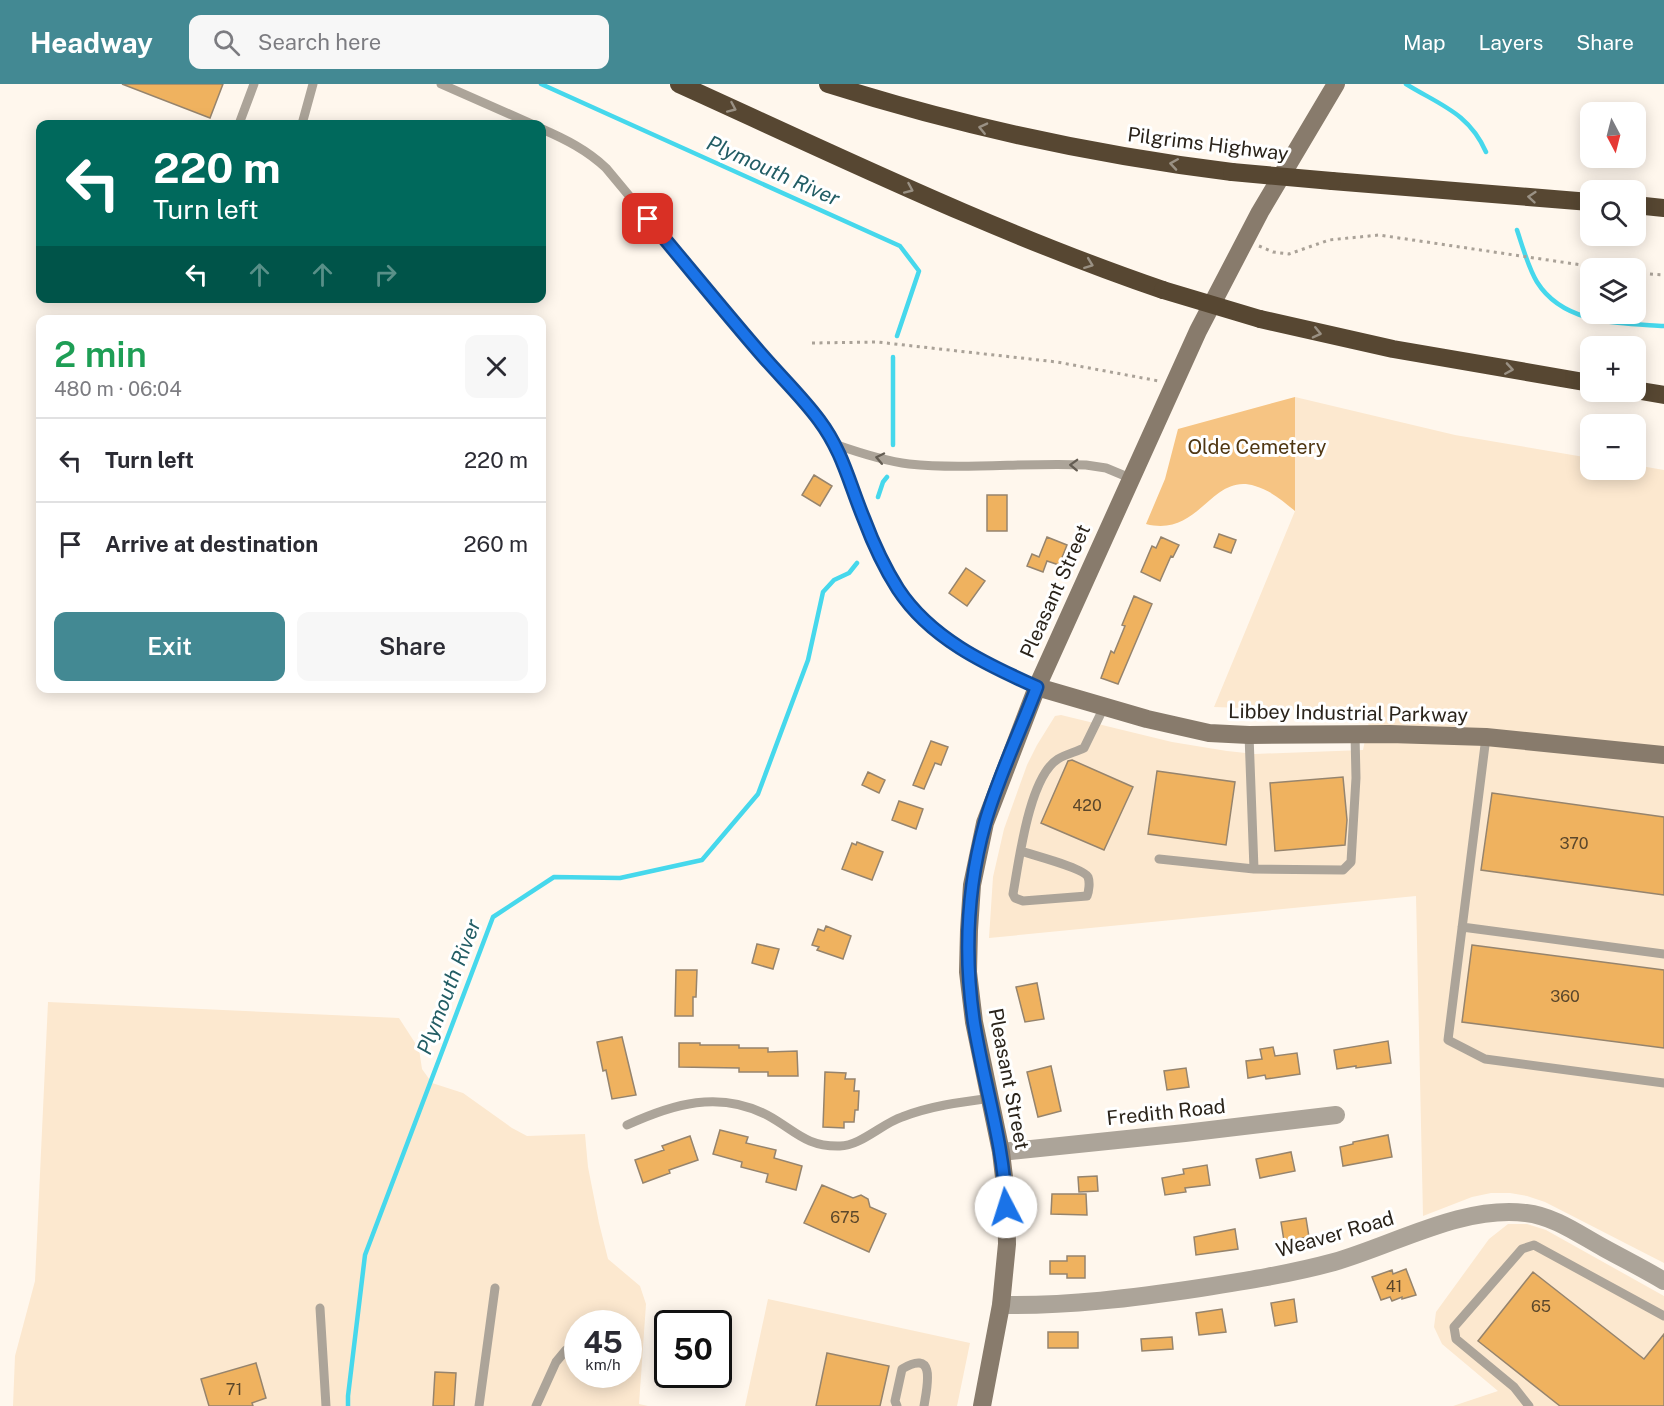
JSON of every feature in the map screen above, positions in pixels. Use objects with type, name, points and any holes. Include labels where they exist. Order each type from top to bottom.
[{"type":"highway","points":[[678,84],[996,227],[1162,290],[1260,319],[1393,349],[1580,381]]},
{"type":"highway","name":"Pilgrims Highway","points":[[828,84],[930,114],[1042,141],[1126,157],[1232,172],[1580,201]]},
{"type":"highway","points":[[1646,206],[1664,208]]},
{"type":"highway","points":[[1646,392],[1664,395]]},
{"type":"main road","name":"Pleasant Street","points":[[982,1406],[1001,1305],[1007,1244],[1001,1152],[974,1022],[968,972],[972,885],[986,823],[1037,687],[1198,331],[1329,86]]},
{"type":"main road","name":"Libbey Industrial Parkway","points":[[1037,687],[1147,719],[1209,733],[1486,737],[1664,755]]},
{"type":"street","name":"Fredith Road","points":[[1001,1152],[1336,1115]]},
{"type":"street","name":"Weaver Road","points":[[1001,1305],[1093,1302],[1255,1280],[1333,1262],[1453,1221],[1490,1213],[1523,1212],[1538,1215],[1560,1224],[1664,1281]]},
{"type":"lane","points":[[240,120],[254,84]]},
{"type":"lane","points":[[304,120],[313,84]]},
{"type":"lane","points":[[441,84],[523,120]]},
{"type":"lane","points":[[546,131],[579,147],[595,157],[606,168],[761,354],[819,419],[837,446],[881,559],[898,589],[915,612],[939,633],[969,654],[995,669],[1037,687]]},
{"type":"lane","points":[[837,446],[908,464],[1086,465],[1107,468],[1130,478]]},
{"type":"lane","points":[[1021,851],[1069,866],[1086,874],[1089,879],[1087,896],[1023,901],[1015,898],[1013,894],[1021,851],[1027,820],[1042,777],[1057,759],[1084,748],[1104,707]]},
{"type":"lane","points":[[1159,859],[1254,869],[1343,870],[1351,862],[1356,778],[1355,734]]},
{"type":"lane","points":[[1249,735],[1254,869]]},
{"type":"lane","points":[[1486,737],[1448,1040],[1485,1059],[1664,1083]]},
{"type":"lane","points":[[1462,927],[1664,954]]},
{"type":"lane","points":[[627,1125],[659,1110],[681,1104],[708,1101],[738,1104],[766,1114],[810,1143],[845,1146],[899,1117],[928,1108],[991,1098]]},
{"type":"lane","points":[[1528,1406],[1514,1387],[1456,1339],[1454,1327],[1522,1249],[1534,1245],[1664,1316]]},
{"type":"lane","points":[[479,1406],[495,1288]]},
{"type":"lane","points":[[320,1308],[326,1406]]},
{"type":"lane","points":[[536,1406],[556,1362],[564,1353]]},
{"type":"lane","points":[[897,1406],[895,1401],[902,1369],[911,1363],[921,1364],[927,1368],[929,1376],[924,1406]]},
{"type":"path","points":[[1246,239],[1266,250],[1281,254],[1295,252],[1329,240],[1379,235],[1580,266]]},
{"type":"path","points":[[1646,274],[1664,275]]},
{"type":"path","points":[[812,343],[877,342],[1057,362],[1140,376],[1172,387]]},
{"type":"shaded area","points":[[1295,397],[1455,435],[1580,456],[1580,480],[1646,480],[1646,467],[1664,470],[1664,1263],[1545,1202],[1527,1196],[1491,1193],[1472,1197],[1423,1216],[1416,896],[989,938],[993,877],[1004,829],[1027,765],[1055,716],[1061,715],[1172,742],[1227,751],[1255,754],[1363,750],[1371,707],[1301,710],[1214,707],[1295,511]]},
{"type":"shaded area","points":[[48,1002],[399,1018],[419,1049],[422,1069],[432,1083],[463,1093],[527,1136],[585,1134],[588,1167],[608,1259],[640,1286],[646,1304],[642,1361],[642,1310],[564,1310],[564,1388],[640,1388],[639,1404],[648,1406],[13,1406],[15,1356],[35,1281]]},
{"type":"shaded area","points":[[1508,1224],[1527,1224],[1546,1230],[1664,1296],[1664,1406],[1453,1406],[1498,1391],[1442,1344],[1434,1327],[1436,1312],[1489,1239]]},
{"type":"shaded area","points":[[768,1299],[970,1343],[957,1406],[745,1406]]},
{"type":"green space","name":"Olde Cemetery","points":[[1295,397],[1295,511],[1266,490],[1240,484],[1227,488],[1180,522],[1164,526],[1146,524],[1165,479],[1178,429]]},
{"type":"building","points":[[122,84],[223,84],[210,118]]},
{"type":"building","points":[[814,475],[832,486],[820,506],[802,495]]},
{"type":"building","points":[[987,495],[1007,495],[1007,531],[987,531]]},
{"type":"building","points":[[1219,534],[1236,540],[1231,553],[1214,547]]},
{"type":"building","points":[[1047,537],[1067,545],[1059,565],[1047,561],[1043,572],[1027,566],[1032,554],[1039,557]]},
{"type":"building","points":[[1161,537],[1179,545],[1173,557],[1171,556],[1160,581],[1141,572],[1152,546],[1156,548]]},
{"type":"building","points":[[966,568],[985,581],[967,606],[949,593]]},
{"type":"building","points":[[1134,596],[1152,604],[1118,684],[1101,678],[1111,651],[1114,653],[1125,626],[1122,625]]},
{"type":"building","points":[[931,741],[948,747],[941,765],[935,763],[924,789],[913,785]]},
{"type":"building","points":[[1072,760],[1133,787],[1104,850],[1041,823],[1068,761]]},
{"type":"building","points":[[1157,771],[1235,782],[1226,845],[1148,834]]},
{"type":"building","points":[[868,772],[885,780],[879,793],[862,785]]},
{"type":"building","points":[[1343,777],[1347,820],[1345,845],[1275,851],[1270,783]]},
{"type":"building","points":[[1492,793],[1664,817],[1664,895],[1481,870]]},
{"type":"building","points":[[899,801],[923,809],[916,829],[892,820]]},
{"type":"building","points":[[857,842],[883,852],[872,880],[842,869],[852,843],[856,845]]},
{"type":"building","points":[[826,926],[851,936],[843,959],[817,950],[819,947],[812,945],[818,929],[824,931]]},
{"type":"building","points":[[757,944],[779,949],[773,969],[752,963]]},
{"type":"building","points":[[1472,945],[1664,970],[1664,1048],[1462,1022]]},
{"type":"building","points":[[676,970],[697,970],[693,1016],[675,1016]]},
{"type":"building","points":[[1037,983],[1044,1019],[1025,1022],[1016,987]]},
{"type":"building","points":[[622,1037],[636,1095],[612,1099],[597,1042]]},
{"type":"building","points":[[1388,1041],[1391,1063],[1337,1069],[1334,1050]]},
{"type":"building","points":[[679,1043],[739,1045],[739,1048],[768,1048],[768,1052],[797,1051],[798,1076],[768,1076],[768,1072],[739,1072],[739,1068],[679,1067]]},
{"type":"building","points":[[1273,1047],[1275,1056],[1297,1053],[1300,1074],[1266,1079],[1265,1075],[1248,1078],[1246,1061],[1262,1059],[1260,1049]]},
{"type":"building","points":[[1051,1066],[1061,1111],[1038,1117],[1027,1072]]},
{"type":"building","points":[[1186,1068],[1189,1087],[1167,1090],[1164,1071]]},
{"type":"building","points":[[825,1072],[846,1073],[845,1079],[855,1079],[854,1091],[859,1091],[858,1110],[855,1110],[854,1122],[844,1122],[844,1128],[823,1127]]},
{"type":"building","points":[[720,1130],[748,1137],[746,1143],[776,1150],[774,1158],[802,1166],[796,1190],[766,1182],[768,1174],[741,1167],[742,1162],[713,1154]]},
{"type":"building","points":[[1388,1135],[1392,1157],[1343,1166],[1340,1147]]},
{"type":"building","points":[[690,1136],[698,1160],[669,1170],[670,1173],[643,1183],[635,1160],[664,1150],[662,1146]]},
{"type":"building","points":[[1291,1152],[1295,1171],[1260,1178],[1256,1159]]},
{"type":"building","points":[[1207,1165],[1210,1185],[1185,1188],[1186,1192],[1165,1195],[1162,1178],[1184,1174],[1183,1169]]},
{"type":"building","points":[[1097,1176],[1098,1191],[1079,1192],[1078,1177]]},
{"type":"building","points":[[822,1185],[853,1198],[861,1195],[868,1199],[870,1207],[886,1214],[869,1252],[804,1223]]},
{"type":"building","points":[[1052,1194],[1086,1194],[1087,1215],[1051,1214]]},
{"type":"building","points":[[1306,1218],[1309,1237],[1284,1241],[1281,1222]]},
{"type":"building","points":[[1235,1229],[1238,1249],[1196,1255],[1194,1237]]},
{"type":"building","points":[[1067,1256],[1085,1256],[1085,1278],[1067,1278],[1067,1274],[1050,1274],[1050,1261],[1067,1261]]},
{"type":"building","points":[[1406,1269],[1416,1295],[1392,1301],[1390,1297],[1381,1300],[1372,1277],[1392,1270],[1393,1274]]},
{"type":"building","points":[[1533,1272],[1644,1359],[1664,1334],[1664,1406],[1560,1406],[1478,1341]]},
{"type":"building","points":[[1294,1299],[1297,1322],[1275,1326],[1271,1303]]},
{"type":"building","points":[[1222,1309],[1226,1332],[1199,1335],[1196,1313]]},
{"type":"building","points":[[1048,1332],[1078,1332],[1078,1348],[1048,1348]]},
{"type":"building","points":[[1172,1337],[1173,1349],[1142,1351],[1141,1339]]},
{"type":"building","points":[[827,1353],[889,1366],[880,1406],[816,1406]]},
{"type":"building","points":[[256,1363],[266,1398],[252,1403],[253,1406],[209,1406],[201,1379]]},
{"type":"building","points":[[435,1372],[456,1373],[454,1406],[433,1406]]},
{"type":"waterway","name":"Plymouth River","points":[[541,84],[900,246],[919,271],[897,336]]},
{"type":"waterway","points":[[1406,84],[1442,104],[1462,119],[1471,128],[1486,152]]},
{"type":"waterway","points":[[1517,230],[1528,264],[1537,282],[1548,296],[1562,307],[1594,319],[1664,326]]},
{"type":"waterway","name":"Plymouth River","points":[[893,357],[893,445]]},
{"type":"waterway","name":"Plymouth River","points":[[878,497],[887,477]]},
{"type":"waterway","name":"Plymouth River","points":[[348,1406],[365,1255],[493,917],[554,877],[620,878],[702,860],[758,794],[808,660],[823,592],[834,580],[849,573],[857,563]]},
{"type":"route","points":[[648,219],[761,354],[819,419],[837,446],[863,518],[881,559],[898,589],[915,612],[939,633],[969,654],[995,669],[1037,687],[986,823],[972,885],[969,930],[968,972],[974,1022],[1001,1152],[1006,1207]]}]
